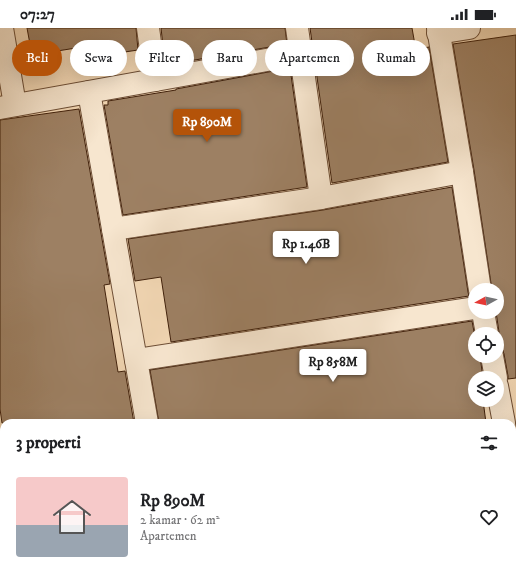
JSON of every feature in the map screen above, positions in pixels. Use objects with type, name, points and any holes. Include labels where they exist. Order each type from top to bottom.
[{"type":"street","points":[[2,28],[7,106],[265,60]]},
{"type":"street","points":[[148,28],[155,80]]},
{"type":"street","points":[[297,28],[298,40]]},
{"type":"street","points":[[469,28],[438,31],[479,283]]},
{"type":"street","points":[[303,76],[321,198]]},
{"type":"street","points":[[89,92],[146,419]]},
{"type":"street","points":[[113,229],[321,198],[462,172]]},
{"type":"street","points":[[136,360],[468,309]]},
{"type":"street","points":[[501,407],[503,419]]},
{"type":"building","points":[[27,28],[136,28],[137,40],[135,40],[135,50],[127,52],[127,40],[70,40],[70,49],[62,50],[62,40],[29,40]]},
{"type":"building","points":[[161,28],[285,28],[286,40],[265,40],[265,48],[257,49],[257,40],[202,40],[202,59],[194,60],[194,40],[162,40]]},
{"type":"building","points":[[310,28],[412,28],[414,40],[362,40],[362,76],[430,76],[430,53],[448,162],[332,183],[317,76],[354,76],[354,40],[312,40]]},
{"type":"building","points":[[516,35],[516,378],[508,379],[504,354],[504,327],[498,327],[497,319],[504,319],[504,283],[491,283],[453,44]]},
{"type":"building","points":[[265,73],[265,76],[291,76],[307,187],[123,215],[104,105],[108,105],[108,101],[176,90],[247,76],[257,76],[257,74]]},
{"type":"building","points":[[79,109],[110,284],[104,285],[118,372],[125,371],[133,419],[1,419],[0,409],[0,120]]},
{"type":"building","points":[[452,187],[468,296],[171,342],[161,277],[135,281],[128,239],[323,210]]},
{"type":"building","points":[[472,321],[473,327],[468,327],[468,363],[481,363],[482,371],[468,371],[468,407],[484,407],[485,419],[158,419],[150,370]]}]
